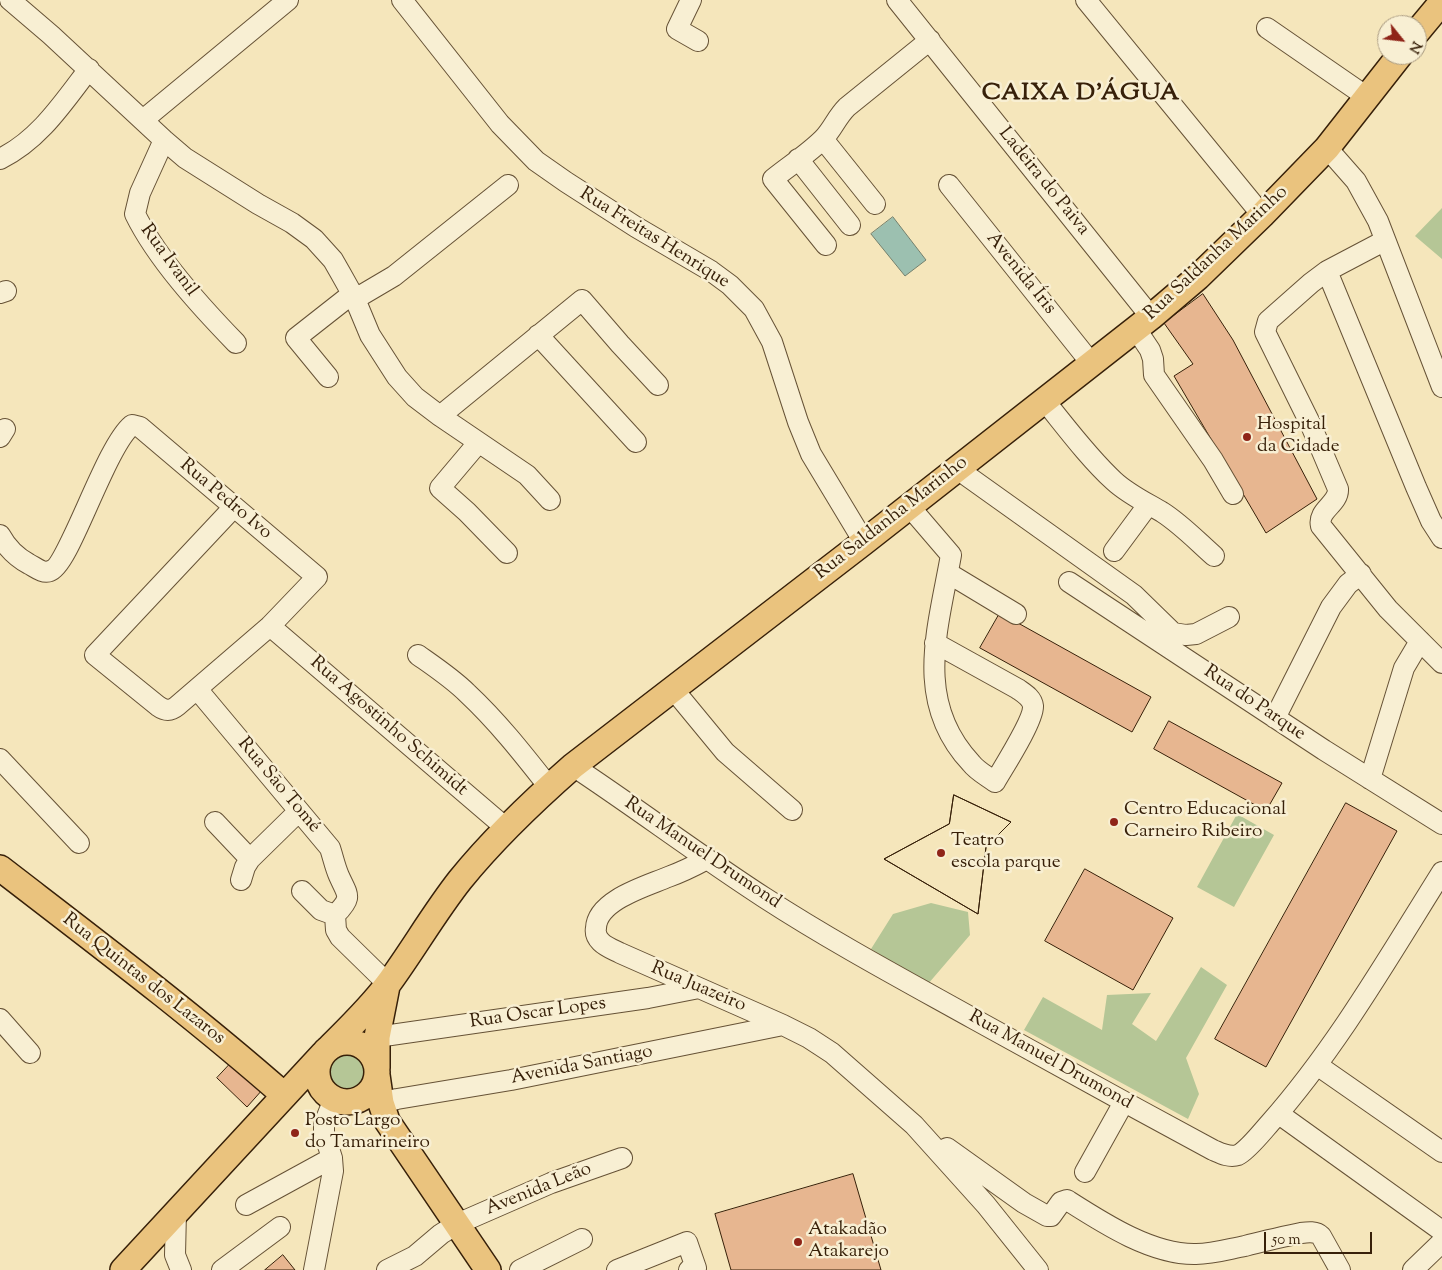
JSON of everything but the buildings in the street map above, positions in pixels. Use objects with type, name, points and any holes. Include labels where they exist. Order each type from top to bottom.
[{"type":"main road","points":[[1427,20],[1442,2]]},
{"type":"main road","name":"Rua Saldanha Marinho","points":[[132,1266],[176,1212],[370,1005],[382,978],[459,882],[506,828],[549,787],[573,766],[864,542],[956,468],[1051,408],[1091,363],[1198,277],[1262,215],[1327,148],[1392,65]]},
{"type":"main road","name":"Rua Quintas dos Lazaros","points":[[0,868],[150,983],[239,1055],[284,1095]]},
{"type":"main road","name":"Rua Saldanha Marinho","points":[[377,1072],[377,1037],[382,978]]},
{"type":"main road","points":[[384,1112],[334,1099],[325,1092],[318,1078],[320,1061],[326,1051],[336,1044],[345,1042],[363,1046],[370,1052],[375,1060],[384,1112],[488,1270]]},
{"type":"main road","points":[[284,1095],[334,1099],[346,1102],[355,1101],[370,1092],[375,1084],[377,1072]]},
{"type":"street","points":[[10,0],[187,159],[292,223],[314,239],[333,260],[353,296],[370,335],[397,378],[416,397],[440,416],[527,475],[550,500]]},
{"type":"street","points":[[143,120],[288,0]]},
{"type":"street","name":"Rua Freitas Henrique","points":[[402,0],[508,135],[536,161],[636,227],[710,271],[736,291],[754,309],[772,342],[798,422],[811,454],[864,542]]},
{"type":"street","points":[[691,0],[677,29],[698,41]]},
{"type":"street","name":"Ladeira do Paiva","points":[[896,0],[930,40],[1143,323],[1153,359],[1154,376],[1214,460],[1233,494]]},
{"type":"street","points":[[1086,0],[1262,215]]},
{"type":"street","points":[[1267,28],[1367,97]]},
{"type":"street","points":[[826,245],[773,180],[823,139],[831,130],[838,115],[930,40]]},
{"type":"street","points":[[0,159],[25,144],[41,129],[89,69]]},
{"type":"street","points":[[823,139],[875,204]]},
{"type":"street","name":"Rua Ivanil","points":[[164,140],[140,193],[134,214],[164,260],[182,283],[236,343]]},
{"type":"street","points":[[1327,148],[1356,181],[1378,221],[1384,241],[1442,387]]},
{"type":"street","points":[[798,159],[850,225]]},
{"type":"street","points":[[328,377],[296,338],[353,296],[394,276],[508,185]]},
{"type":"street","name":"Avenida Íris","points":[[949,185],[1091,363]]},
{"type":"street","points":[[1384,241],[1327,271],[1311,283],[1268,321],[1265,332],[1310,424],[1338,489],[1337,496],[1321,516],[1321,526],[1388,609],[1442,663]]},
{"type":"street","points":[[1327,271],[1416,487],[1431,521],[1442,538]]},
{"type":"street","points":[[440,416],[582,300],[658,384]]},
{"type":"street","points":[[538,335],[636,442]]},
{"type":"street","points":[[1051,408],[1113,481],[1127,492],[1176,522],[1214,556]]},
{"type":"street","name":"Rua Pedro Ivo","points":[[2,547],[42,571],[54,570],[66,553],[94,490],[121,437],[132,425],[140,427],[233,508],[317,577],[270,626]]},
{"type":"street","points":[[478,443],[440,488],[507,552]]},
{"type":"street","points":[[956,468],[1134,596],[1173,633],[1196,634],[1229,617]]},
{"type":"street","points":[[1114,551],[1148,505]]},
{"type":"street","points":[[909,506],[951,555],[935,643],[933,678],[944,722],[956,745],[972,764],[995,782],[1028,723],[1033,708],[1032,703],[1028,696],[1018,689],[935,643]]},
{"type":"street","points":[[233,508],[95,655],[133,687],[163,709],[170,710],[270,626]]},
{"type":"street","points":[[948,573],[1016,614]]},
{"type":"street","points":[[1275,718],[1331,607],[1348,584],[1361,574]]},
{"type":"street","name":"Rua do Parque","points":[[1069,582],[1275,718],[1442,824]]},
{"type":"street","name":"Rua Agostinho Schimidt","points":[[270,626],[506,828]]},
{"type":"street","points":[[1370,779],[1404,668],[1420,641]]},
{"type":"street","points":[[418,655],[466,692],[487,712],[549,787]]},
{"type":"street","name":"Rua Sāo Tomé","points":[[197,689],[330,848],[338,874],[347,891],[347,899],[343,907],[335,915]]},
{"type":"street","points":[[673,689],[725,752],[792,810]]},
{"type":"street","points":[[0,759],[79,843]]},
{"type":"street","name":"Rua Manuel Drumond","points":[[573,766],[644,813],[707,860],[766,899],[873,962],[1124,1102],[1212,1150],[1232,1156],[1240,1154],[1279,1114],[1317,1065],[1349,1020],[1442,872]]},
{"type":"street","points":[[241,880],[250,859],[298,811]]},
{"type":"street","points":[[215,822],[250,859]]},
{"type":"street","name":"Rua Juazeiro","points":[[707,860],[615,901],[601,914],[596,926],[598,938],[610,948],[640,963],[809,1038],[832,1053],[914,1124],[1024,1203],[1047,1216],[1053,1213],[1061,1202],[1067,1200],[1119,1231],[1172,1253],[1213,1253],[1301,1233],[1314,1232],[1321,1236],[1340,1270]]},
{"type":"street","points":[[302,891],[321,910],[335,915],[336,930],[340,937],[382,978]]},
{"type":"street","name":"Rua Oscar Lopes","points":[[377,1037],[648,998],[699,988]]},
{"type":"street","points":[[0,1020],[30,1053]]},
{"type":"street","name":"Avenida Santiago","points":[[384,1112],[397,1099],[511,1080],[783,1025]]},
{"type":"street","points":[[1317,1065],[1442,1152]]},
{"type":"street","points":[[314,1270],[333,1171],[332,1158],[324,1133],[324,1124],[334,1099]]},
{"type":"street","points":[[1086,1172],[1124,1102]]},
{"type":"street","points":[[1279,1114],[1442,1231]]},
{"type":"street","name":"Rua Juazeiro","points":[[914,1124],[986,1205],[1038,1270]]},
{"type":"street","points":[[246,1205],[332,1158]]},
{"type":"street","name":"Avenida Leão","points":[[386,1270],[415,1256],[441,1234],[457,1224],[551,1183],[622,1158]]},
{"type":"street","points":[[176,1212],[175,1255],[181,1270]]},
{"type":"street","points":[[222,1270],[280,1227]]},
{"type":"street","points":[[520,1270],[582,1239]]},
{"type":"street","points":[[617,1270],[686,1242],[696,1268],[689,1270]]},
{"type":"street","points":[[1413,1270],[1442,1242]]},
{"type":"shaded area","points":[[1442,208],[1442,259],[1415,236]]},
{"type":"shaded area","points":[[893,217],[926,260],[905,276],[871,234]]},
{"type":"shaded area","points":[[1237,814],[1274,835],[1234,907],[1197,887]]},
{"type":"shaded area","points":[[931,903],[968,912],[970,935],[928,984],[871,949],[893,914]]},
{"type":"shaded area","points":[[1201,967],[1227,985],[1186,1058],[1199,1094],[1188,1119],[1024,1030],[1043,997],[1102,1030],[1107,995],[1151,993],[1132,1024],[1156,1041]]},
{"type":"shaded area","points":[[348,1053],[359,1056],[365,1062],[368,1073],[365,1084],[359,1090],[348,1093],[337,1090],[331,1084],[328,1073],[331,1062],[337,1056]]},
{"type":"place","name":"Hospital da Cidade","points":[[1247,437]]},
{"type":"place","name":"Centro Educacional Carneiro Ribeiro","points":[[1114,822]]},
{"type":"place","name":"Teatro escola parque","points":[[941,853]]},
{"type":"place","name":"Posto Largo do Tamarineiro","points":[[295,1133]]},
{"type":"place","name":"Atakadão Atakarejo","points":[[798,1242]]},
{"type":"district","name":"CAIXA D'ÁGUA","points":[[1081,95]]}]
